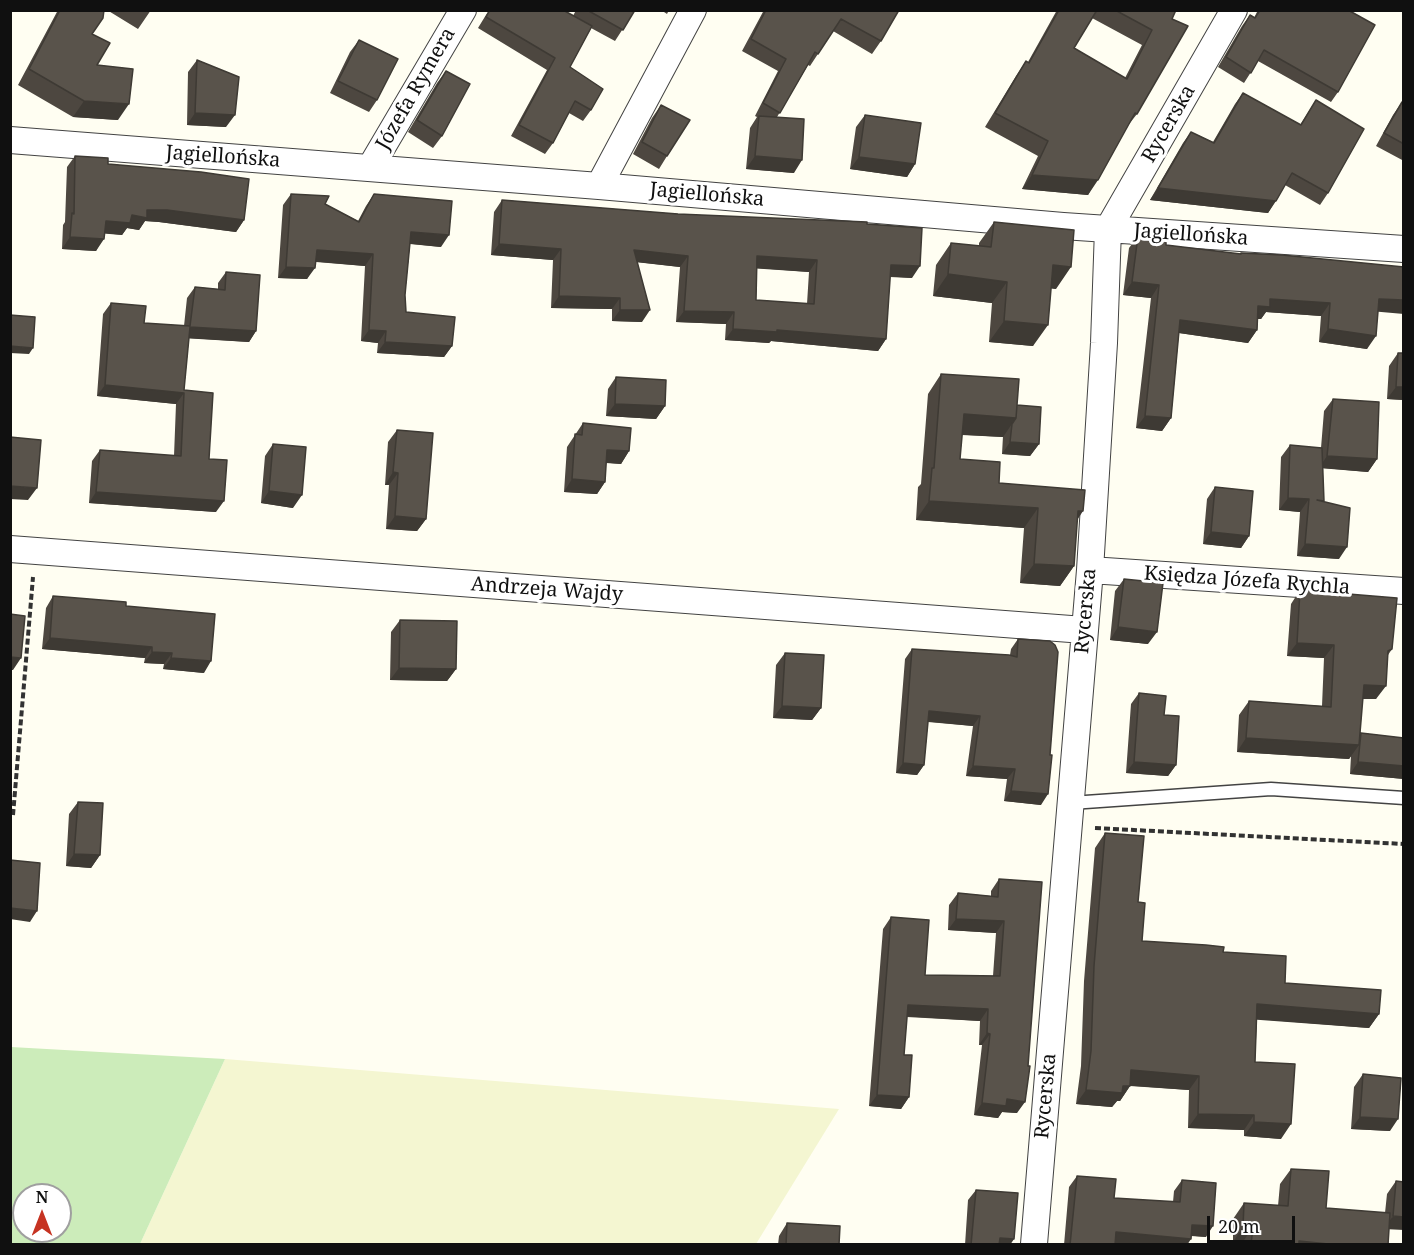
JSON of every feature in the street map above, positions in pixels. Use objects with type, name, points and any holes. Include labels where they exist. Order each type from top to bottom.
[{"type":"street","name":"Józefa Rymera","points":[[370,168],[463,10]]},
{"type":"street","points":[[599,186],[693,10]]},
{"type":"street","name":"Rycerska","points":[[1034,1245],[1090,570],[1104,343],[1108,229],[1234,10]]},
{"type":"street","name":"Jagiellońska","points":[[10,141],[599,186],[1108,229],[1404,249]]},
{"type":"street","name":"Andrzeja Wajdy","points":[[23,550],[1084,630]]},
{"type":"street","name":"Księdza Józefa Rychla","points":[[1090,570],[1404,591]]},
{"type":"lane","points":[[1071,802],[1271,789],[1404,798]]},
{"type":"path","points":[[14,815],[23,550]]},
{"type":"path","points":[[1089,828],[1404,844]]},
{"type":"green space","points":[[11,1047],[225,1059],[140,1244],[11,1244]]},
{"type":"green space","points":[[225,1059],[839,1109],[756,1244],[140,1244]]},
{"type":"building","points":[[60,10],[104,10],[103,18],[92,34],[110,43],[97,65],[133,69],[129,104],[84,101],[29,69]]},
{"type":"building","points":[[490,10],[563,10],[592,26],[570,67],[603,89],[591,110],[575,101],[553,143],[519,125],[555,58],[486,17]]},
{"type":"building","points":[[587,10],[635,10],[623,30]]},
{"type":"building","points":[[766,10],[899,10],[881,41],[841,19],[818,54],[815,52],[780,113],[763,103],[786,59],[751,39]]},
{"type":"building","points":[[1059,10],[1097,10],[1074,48],[1127,79],[1152,30],[1115,10],[1176,10],[1172,19],[1188,26],[1137,114],[1135,113],[1098,180],[1032,175],[1048,141],[995,113],[1026,61],[1029,63]]},
{"type":"building","points":[[1260,10],[1348,10],[1375,25],[1338,92],[1264,50],[1251,73],[1226,57],[1250,15],[1255,18]]},
{"type":"building","points":[[359,40],[398,59],[377,100],[338,81]]},
{"type":"building","points":[[197,60],[239,77],[235,115],[195,113]]},
{"type":"building","points":[[446,71],[470,84],[442,136],[417,120]]},
{"type":"building","points":[[1243,93],[1301,125],[1316,100],[1364,129],[1328,193],[1292,173],[1276,201],[1158,188],[1191,132],[1214,143]]},
{"type":"building","points":[[1402,102],[1404,103],[1404,144],[1384,133]]},
{"type":"building","points":[[661,105],[690,120],[667,156],[642,142]]},
{"type":"building","points":[[865,115],[921,123],[915,164],[859,157]]},
{"type":"building","points":[[759,116],[804,119],[802,160],[755,156]]},
{"type":"building","points":[[75,156],[108,158],[108,164],[201,172],[249,179],[244,220],[167,210],[147,210],[147,218],[132,215],[130,223],[106,221],[104,239],[70,237],[72,213],[74,214]]},
{"type":"building","points":[[291,194],[329,196],[325,204],[359,222],[374,194],[452,201],[449,235],[411,232],[405,295],[406,312],[455,317],[452,346],[385,342],[386,331],[369,330],[373,254],[317,250],[315,268],[286,267]]},
{"type":"building","points":[[502,200],[678,214],[867,222],[867,224],[922,228],[920,266],[891,265],[886,339],[777,330],[777,332],[733,329],[734,312],[684,311],[688,256],[634,250],[650,310],[620,310],[620,298],[559,296],[561,249],[499,244]],"holes":[[[757,256],[817,260],[814,304],[756,300]]]},
{"type":"building","points":[[994,222],[1074,230],[1071,267],[1053,265],[1048,325],[1004,321],[1007,282],[948,274],[951,243],[991,247]]},
{"type":"building","points":[[1138,236],[1166,239],[1166,245],[1241,254],[1282,255],[1404,267],[1404,300],[1379,299],[1376,336],[1328,329],[1330,303],[1270,299],[1270,307],[1258,306],[1257,330],[1180,320],[1171,418],[1145,416],[1159,285],[1132,282]]},
{"type":"building","points":[[226,272],[260,275],[256,331],[190,327],[184,390],[213,393],[209,459],[227,460],[224,501],[96,492],[100,450],[181,456],[184,393],[105,385],[111,303],[146,306],[144,323],[190,326],[195,287],[225,290]]},
{"type":"building","points":[[10,315],[35,317],[33,348],[10,346]]},
{"type":"building","points":[[1398,353],[1404,353],[1404,387],[1396,387]]},
{"type":"building","points":[[941,374],[1019,379],[1016,418],[964,414],[960,459],[1000,462],[999,483],[1085,490],[1083,511],[1078,511],[1074,566],[1034,564],[1038,508],[929,501],[932,468],[934,468]]},
{"type":"building","points":[[616,377],[666,380],[665,406],[615,404]]},
{"type":"building","points":[[1333,399],[1379,402],[1377,459],[1327,456]]},
{"type":"building","points":[[1017,405],[1041,407],[1039,444],[1010,442]]},
{"type":"building","points":[[583,423],[631,428],[629,451],[607,450],[605,482],[572,479],[575,434],[582,435]]},
{"type":"building","points":[[397,430],[433,433],[426,519],[395,516],[398,473],[393,472]]},
{"type":"building","points":[[10,437],[41,440],[37,488],[10,486]]},
{"type":"building","points":[[273,444],[306,447],[302,495],[269,491]]},
{"type":"building","points":[[1290,445],[1322,448],[1324,501],[1317,500],[1350,508],[1347,547],[1305,544],[1309,499],[1288,498]]},
{"type":"building","points":[[1215,487],[1253,491],[1249,536],[1211,532]]},
{"type":"building","points":[[1124,579],[1163,583],[1157,632],[1118,627]]},
{"type":"building","points":[[1300,590],[1397,598],[1392,649],[1388,651],[1386,686],[1364,685],[1359,745],[1246,738],[1249,701],[1331,707],[1334,645],[1297,643]]},
{"type":"building","points":[[53,596],[126,602],[126,606],[215,614],[211,661],[171,658],[172,653],[152,652],[152,647],[50,638]]},
{"type":"building","points":[[10,614],[25,616],[21,658],[10,657]]},
{"type":"building","points":[[400,620],[457,621],[456,669],[399,668]]},
{"type":"building","points":[[1018,639],[1050,641],[1058,652],[1048,794],[1011,791],[1015,769],[973,766],[980,716],[929,711],[924,765],[903,763],[912,649],[1017,657]]},
{"type":"building","points":[[785,653],[824,655],[821,708],[782,706]]},
{"type":"building","points":[[1139,693],[1166,696],[1164,715],[1179,716],[1176,765],[1134,762]]},
{"type":"building","points":[[1361,733],[1404,738],[1404,766],[1358,762]]},
{"type":"building","points":[[78,802],[103,803],[100,855],[74,854]]},
{"type":"building","points":[[1105,833],[1144,836],[1138,902],[1145,903],[1142,941],[1206,945],[1224,947],[1223,952],[1286,956],[1285,983],[1381,990],[1379,1014],[1257,1004],[1255,1062],[1295,1064],[1291,1124],[1254,1122],[1254,1115],[1198,1114],[1199,1076],[1131,1070],[1130,1086],[1123,1086],[1122,1093],[1086,1090],[1091,1051],[1094,966]]},
{"type":"building","points":[[10,860],[40,863],[37,911],[10,908]]},
{"type":"building","points":[[999,879],[1042,882],[1028,1066],[1030,1066],[1025,1102],[1007,1099],[1006,1106],[982,1103],[990,1034],[987,1033],[988,1009],[908,1005],[904,1055],[912,1055],[909,1097],[877,1095],[891,917],[929,920],[925,975],[1000,976],[1004,921],[956,919],[958,893],[998,897]]},
{"type":"building","points":[[1363,1074],[1401,1078],[1398,1119],[1360,1117]]},
{"type":"building","points":[[1291,1169],[1329,1171],[1326,1208],[1390,1213],[1388,1245],[1338,1245],[1299,1241],[1299,1245],[1251,1245],[1253,1227],[1243,1227],[1244,1203],[1288,1206]]},
{"type":"building","points":[[1077,1176],[1116,1179],[1114,1198],[1180,1202],[1182,1180],[1216,1183],[1213,1226],[1192,1225],[1191,1239],[1116,1232],[1115,1245],[1070,1245]]},
{"type":"building","points":[[1396,1181],[1404,1182],[1404,1217],[1393,1216]]},
{"type":"building","points":[[976,1190],[1018,1193],[1014,1239],[1000,1238],[999,1245],[971,1245]]},
{"type":"building","points":[[787,1223],[840,1226],[839,1245],[786,1245]]}]
